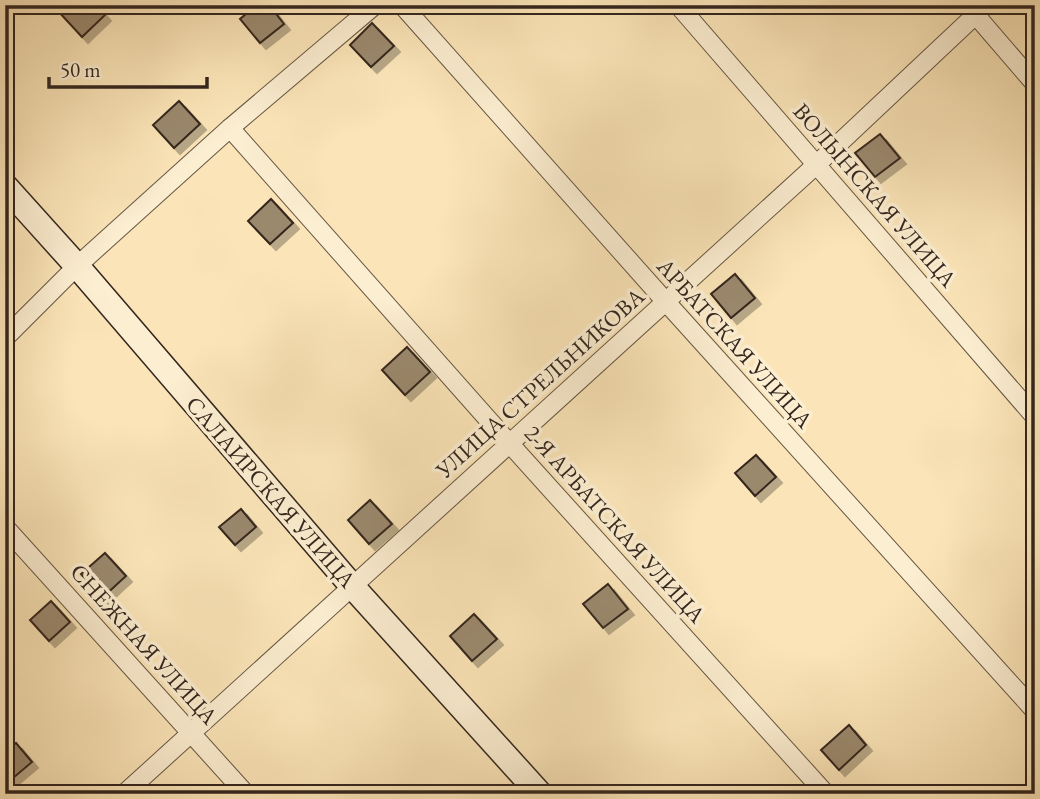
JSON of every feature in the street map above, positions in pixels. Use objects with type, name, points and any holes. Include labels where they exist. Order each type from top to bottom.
[{"type":"street","points":[[5,338],[77,266],[230,128],[375,5]]},
{"type":"street","name":"АРБАТСКАЯ УЛИЦА","points":[[401,5],[1035,711]]},
{"type":"street","name":"ВОЛЫНСКАЯ УЛИЦА","points":[[678,5],[1035,417]]},
{"type":"street","points":[[976,8],[1035,84]]},
{"type":"street","name":"УЛИЦА СТРЕЛЬНИКОВА","points":[[124,794],[816,165],[976,8]]},
{"type":"street","name":"2-Я АРБАТСКАЯ УЛИЦА","points":[[230,128],[509,443],[826,794]]},
{"type":"street","name":"САЛАИРСКАЯ УЛИЦА","points":[[5,186],[352,586],[540,794]]},
{"type":"street","name":"СНЕЖНАЯ УЛИЦА","points":[[5,527],[246,794]]},
{"type":"building","points":[[64,5],[96,5],[105,15],[82,37],[58,11]]},
{"type":"building","points":[[257,5],[269,5],[284,24],[260,43],[240,19]]},
{"type":"building","points":[[372,23],[394,46],[371,67],[350,45]]},
{"type":"building","points":[[179,101],[200,124],[174,148],[153,125]]},
{"type":"building","points":[[880,134],[900,158],[875,177],[855,153]]},
{"type":"building","points":[[271,199],[293,223],[270,244],[248,221]]},
{"type":"building","points":[[735,274],[755,298],[731,318],[711,294]]},
{"type":"building","points":[[407,347],[430,372],[405,395],[382,370]]},
{"type":"building","points":[[756,455],[776,477],[755,496],[735,473]]},
{"type":"building","points":[[370,500],[392,524],[369,544],[348,520]]},
{"type":"building","points":[[241,509],[256,527],[235,545],[219,527]]},
{"type":"building","points":[[105,553],[126,576],[102,598],[81,574]]},
{"type":"building","points":[[608,584],[628,609],[603,628],[583,604]]},
{"type":"building","points":[[51,601],[70,622],[49,641],[30,620]]},
{"type":"building","points":[[474,614],[497,639],[472,661],[450,636]]},
{"type":"building","points":[[849,725],[866,745],[839,770],[821,750]]},
{"type":"building","points":[[16,743],[32,762],[6,784],[5,752]]}]
